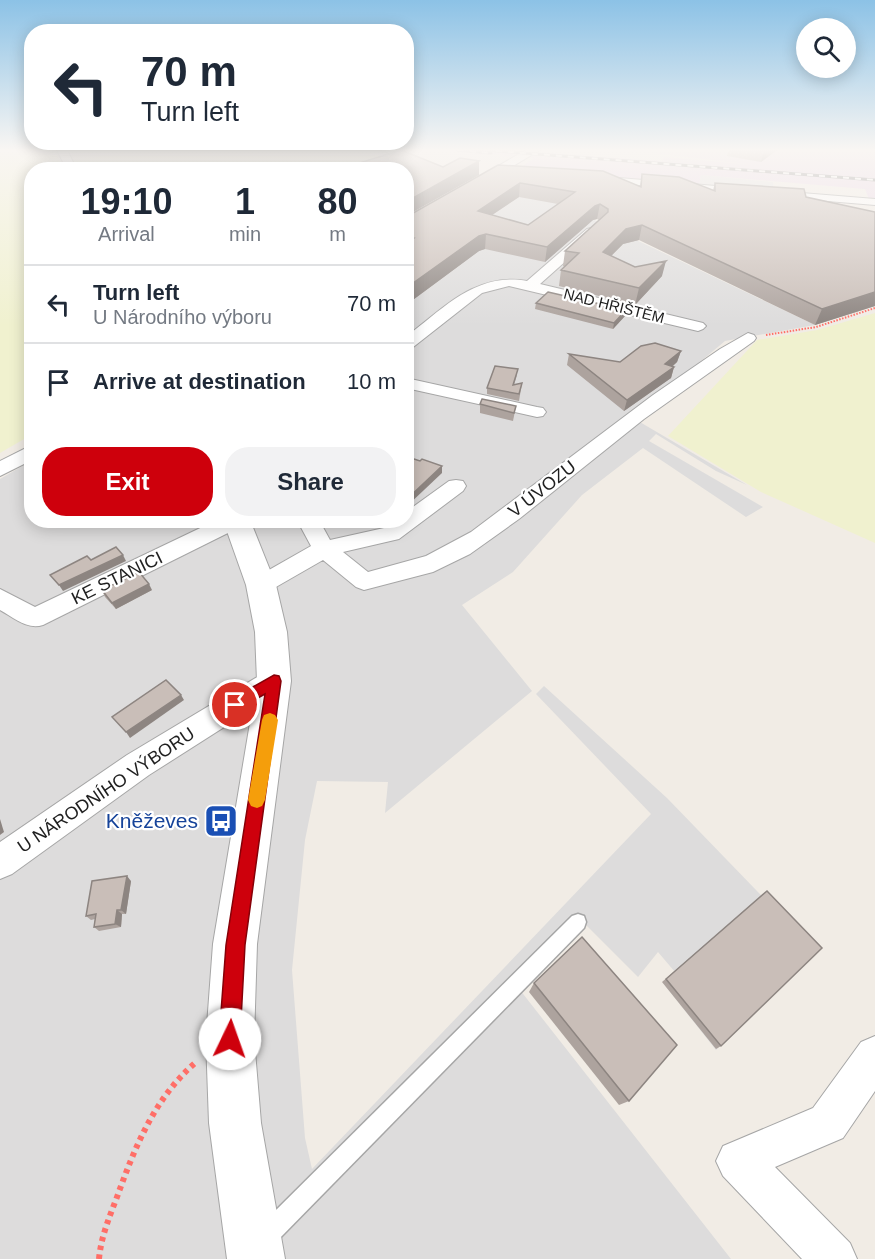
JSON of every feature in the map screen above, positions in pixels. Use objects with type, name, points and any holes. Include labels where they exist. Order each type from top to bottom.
[{"type":"street","points":[[414,221],[435,209]]},
{"type":"street","name":"NAD HŘIŠTĚM","points":[[530,286],[598,225]]},
{"type":"street","name":"NAD HŘIŠTĚM","points":[[414,339],[477,290],[509,282],[698,326]]},
{"type":"street","name":"V ÚVOZU","points":[[324,549],[364,581],[416,569],[442,559],[471,543],[528,502],[691,374],[748,338]]},
{"type":"street","points":[[414,384],[537,412]]},
{"type":"street","points":[[0,470],[24,456]]},
{"type":"street","points":[[414,517],[456,486]]},
{"type":"street","name":"KE STANICI","points":[[0,598],[34,618],[220,528]]},
{"type":"street","points":[[239,528],[261,585],[271,632],[274,681],[236,945],[230,1039],[235,1123],[255,1254]]},
{"type":"street","points":[[312,528],[324,549]]},
{"type":"street","points":[[261,585],[324,549],[390,534],[398,528]]},
{"type":"street","name":"U NÁRODNÍHO VÝBORU","points":[[0,862],[138,765],[274,681]]},
{"type":"street","points":[[834,1259],[738,1161],[828,1123],[875,1056]]},
{"type":"lane","points":[[255,1254],[578,922]]},
{"type":"path","points":[[748,338],[816,327],[875,308]]},
{"type":"path","points":[[99,1259],[100,1241],[147,1121],[185,1070],[230,1039]]},
{"type":"shaded area","points":[[458,209],[571,209],[815,325],[725,341],[633,418],[747,485],[716,471],[656,434],[649,441],[763,507],[746,517],[643,448],[582,495],[513,572],[462,605],[532,691],[385,813],[388,782],[317,781],[305,840],[292,970],[305,1138],[312,1169],[651,814],[536,694],[544,686],[667,798],[816,952],[716,1050],[663,983],[675,972],[658,952],[638,977],[582,921],[520,990],[731,1259],[0,1259],[0,479],[24,465],[24,528],[414,528],[414,235]]},
{"type":"green space","points":[[0,209],[24,209],[24,439],[0,453]]},
{"type":"green space","points":[[875,313],[875,543],[761,492],[668,436],[757,340],[817,330]]},
{"type":"building","points":[[421,209],[481,209],[478,211],[528,225],[551,209],[592,209],[547,247],[486,234],[479,236],[414,282],[414,212]]},
{"type":"building","points":[[608,209],[860,209],[875,212],[875,292],[822,309],[642,225],[626,229],[603,252],[635,267],[666,261],[639,288],[561,270],[579,253],[565,251],[608,212]]},
{"type":"building","points":[[548,292],[626,310],[614,323],[536,303]]},
{"type":"building","points":[[655,343],[681,351],[665,364],[674,367],[627,400],[569,354],[620,362],[641,346]]},
{"type":"building","points":[[495,366],[518,369],[513,385],[522,383],[519,394],[487,388]]},
{"type":"building","points":[[482,399],[516,406],[514,413],[480,404]]},
{"type":"building","points":[[414,459],[420,461],[422,459],[442,466],[414,492]]},
{"type":"building","points":[[116,547],[123,555],[59,585],[50,575],[87,556],[91,560]]},
{"type":"building","points":[[139,572],[149,584],[112,603],[102,590]]},
{"type":"building","points":[[166,680],[181,695],[126,732],[112,717]]},
{"type":"building","points":[[127,876],[121,910],[117,910],[115,924],[94,927],[96,914],[86,916],[92,881]]},
{"type":"building","points":[[767,891],[822,948],[721,1046],[666,979]]},
{"type":"building","points":[[582,937],[677,1045],[629,1101],[534,983]]},
{"type":"slow traffic","points":[[257,800],[270,720]]},
{"type":"place","name":"Kněževes","points":[[221,821]]},
{"type":"route","points":[[230,1039],[236,945],[254,813],[272,709],[274,681],[235,705]]}]
